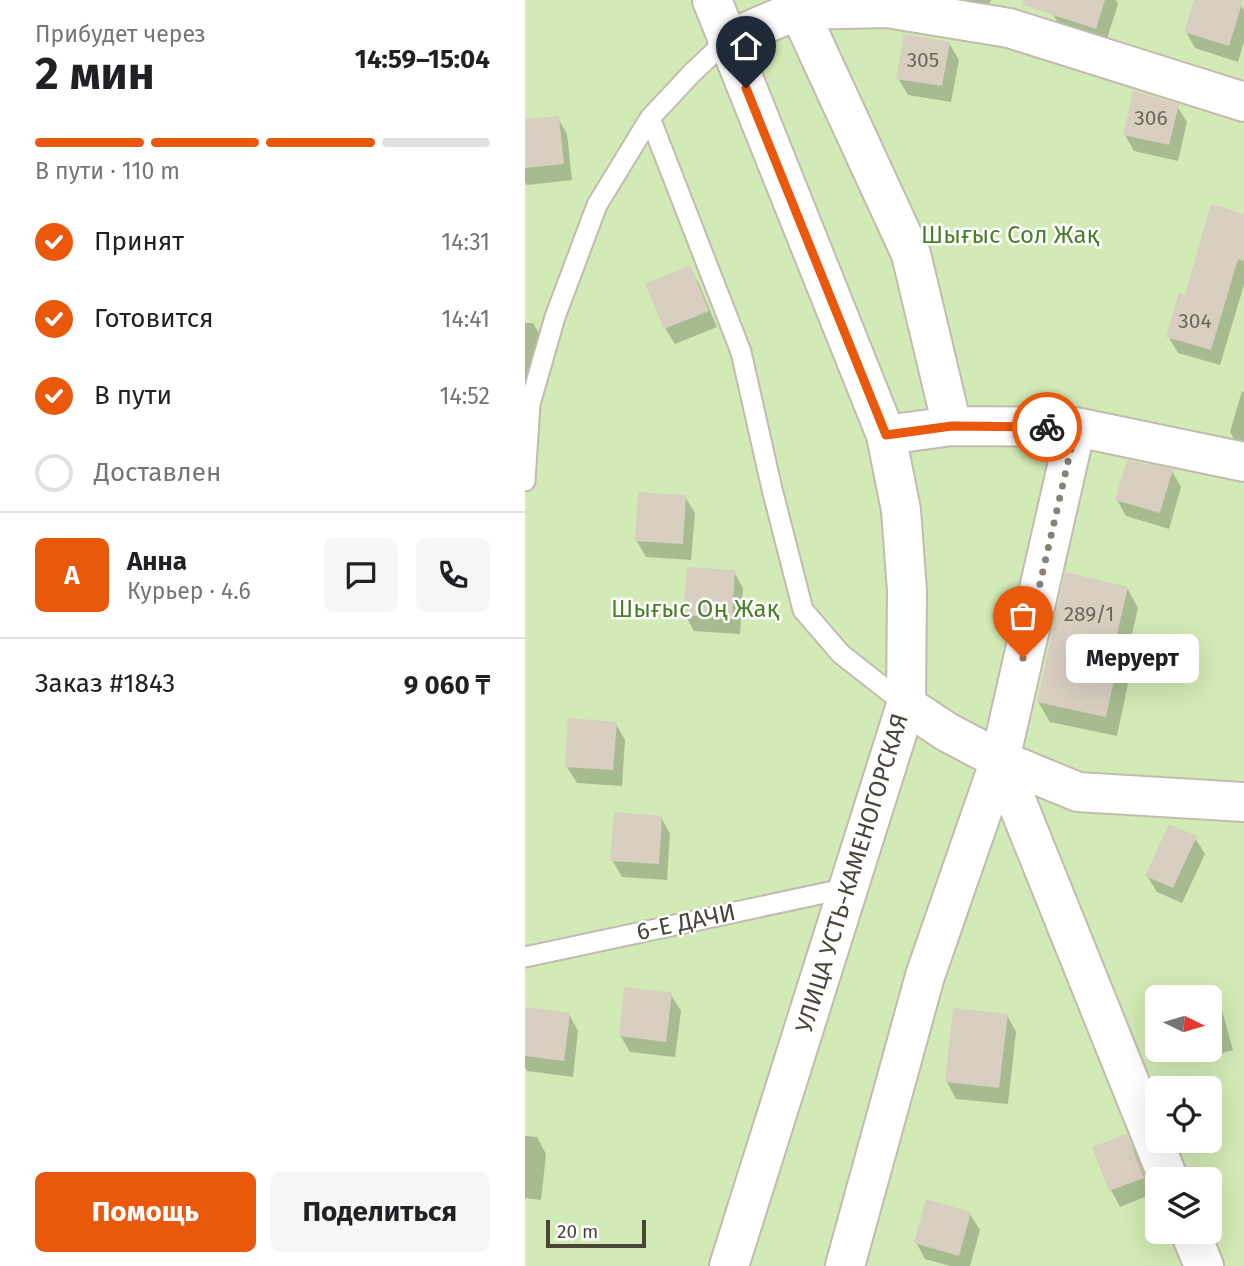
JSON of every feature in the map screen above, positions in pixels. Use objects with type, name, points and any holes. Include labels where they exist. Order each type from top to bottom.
[{"type":"street","name":"УЛИЦА УСТЬ-КАМЕНОГОРСКАЯ","points":[[712,0],[886,435],[901,510],[906,578],[906,705],[729,1266]]},
{"type":"street","points":[[727,40],[796,5],[1014,14],[1244,102]]},
{"type":"street","points":[[796,5],[911,254],[952,426]]},
{"type":"street","points":[[886,435],[952,426],[1076,427],[1244,462]]},
{"type":"street","points":[[845,1266],[925,976],[1000,760],[1076,427]]},
{"type":"street","points":[[906,705],[947,732],[1000,760],[1078,792],[1244,802]]},
{"type":"street","points":[[1000,760],[1164,1167]]},
{"type":"street","points":[[1195,1244],[1204,1266]]},
{"type":"lane","points":[[525,481],[530,404],[555,317],[597,205],[650,118],[727,40]]},
{"type":"lane","points":[[650,118],[741,352],[803,610],[841,654],[906,705]]},
{"type":"lane","name":"6-Е ДАЧИ","points":[[525,957],[848,888]]},
{"type":"green space","name":"Шығыс Сол Жақ","points":[[525,0],[1244,0],[1244,1266],[525,1266]]},
{"type":"building","points":[[1024,0],[1105,0],[1096,29],[1023,5]]},
{"type":"building","points":[[1194,0],[1243,0],[1229,46],[1184,32]]},
{"type":"building","points":[[904,34],[950,42],[942,86],[896,79]]},
{"type":"building","points":[[1133,91],[1179,104],[1169,145],[1123,135]]},
{"type":"building","points":[[559,116],[564,164],[525,168],[525,119]]},
{"type":"building","points":[[1211,204],[1244,214],[1244,261],[1238,259],[1211,350],[1166,337],[1179,293],[1185,295]]},
{"type":"building","points":[[690,265],[709,311],[664,329],[645,284]]},
{"type":"building","points":[[1127,460],[1173,469],[1160,513],[1115,500]]},
{"type":"building","points":[[638,492],[686,495],[683,544],[635,541]]},
{"type":"building","points":[[687,567],[735,570],[732,619],[683,615]]},
{"type":"building","points":[[1065,572],[1128,587],[1112,656],[1119,657],[1106,717],[1037,702]]},
{"type":"building","points":[[568,718],[617,722],[613,770],[565,767]]},
{"type":"building","points":[[614,812],[662,816],[659,864],[610,861]]},
{"type":"building","points":[[1169,824],[1197,836],[1173,888],[1145,876]]},
{"type":"building","points":[[624,987],[672,993],[666,1042],[619,1036]]},
{"type":"building","points":[[525,1007],[570,1013],[564,1061],[525,1056]]},
{"type":"building","points":[[953,1008],[1008,1014],[999,1088],[945,1082]]},
{"type":"building","points":[[1127,1134],[1144,1178],[1109,1191],[1092,1147]]},
{"type":"building","points":[[926,1199],[971,1212],[959,1256],[914,1243]]},
{"type":"way so far","points":[[1023,658],[1076,427],[1047,427]]},
{"type":"place","name":"Меруерт","points":[[1023,658]]},
{"type":"route","points":[[746,88],[886,435],[952,426],[1047,427]]},
{"type":"park label","name":"Шығыс Оң Жақ","points":[[695,609]]}]
